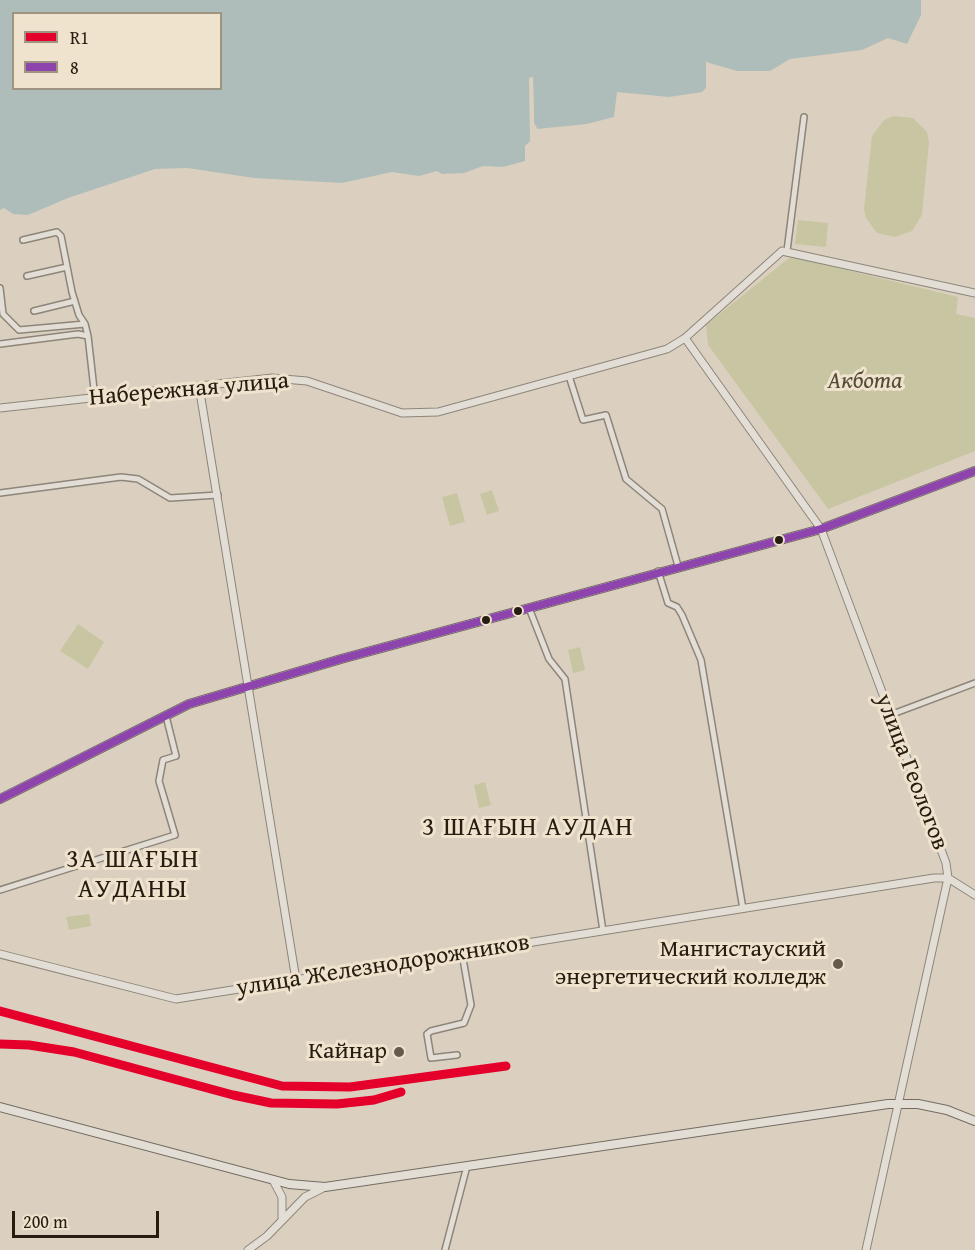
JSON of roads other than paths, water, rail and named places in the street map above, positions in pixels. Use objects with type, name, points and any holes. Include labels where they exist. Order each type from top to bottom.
[{"type":"main road","points":[[0,799],[189,704],[248,685],[658,571],[821,529],[975,471]]},
{"type":"main road","points":[[0,1107],[273,1180],[325,1187],[900,1103],[947,1110],[975,1121]]},
{"type":"street","points":[[804,117],[787,251],[975,293]]},
{"type":"street","points":[[23,240],[57,232],[61,236],[75,301],[88,336],[95,398]]},
{"type":"street","name":"Набережная улица","points":[[0,408],[272,378],[292,378],[329,388],[388,410],[425,414],[667,349],[685,338],[778,254],[787,251]]},
{"type":"street","points":[[27,276],[67,267]]},
{"type":"street","points":[[0,288],[3,314],[19,330],[85,324]]},
{"type":"street","points":[[34,311],[75,301]]},
{"type":"street","points":[[0,344],[78,334],[88,336]]},
{"type":"street","name":"улица Геологов","points":[[685,338],[821,529],[946,863],[948,878],[866,1250]]},
{"type":"street","points":[[569,376],[583,420],[606,415],[626,479],[662,510],[678,566]]},
{"type":"street","points":[[199,386],[296,980]]},
{"type":"street","points":[[0,493],[121,477],[138,479],[170,498],[218,495]]},
{"type":"street","points":[[658,571],[668,603],[677,607],[682,615],[701,660],[743,909]]},
{"type":"street","points":[[529,608],[549,658],[565,679],[603,931]]},
{"type":"street","points":[[890,715],[975,683]]},
{"type":"street","points":[[0,890],[175,836],[159,781],[163,760],[176,756],[166,716]]},
{"type":"street","points":[[948,878],[975,895]]},
{"type":"street","name":"улица Железнодорожников","points":[[0,954],[176,999],[948,878]]},
{"type":"street","points":[[457,1055],[431,1058],[427,1034],[464,1023],[471,1005],[462,953]]},
{"type":"street","points":[[445,1250],[467,1166]]},
{"type":"street","points":[[273,1180],[282,1197],[282,1219]]},
{"type":"street","points":[[248,1250],[267,1236],[305,1197],[325,1187]]},
{"type":"place","name":"Мангистауский энергетический колледж","points":[[838,964]]},
{"type":"place","name":"Кайнар","points":[[399,1052]]},
{"type":"district","name":"3 ШАҒЫН АУДАН","points":[[528,828]]},
{"type":"district","name":"3А ШАҒЫН АУДАНЫ","points":[[133,875]]},
{"type":"park label","name":"Акбота","points":[[865,382]]}]
